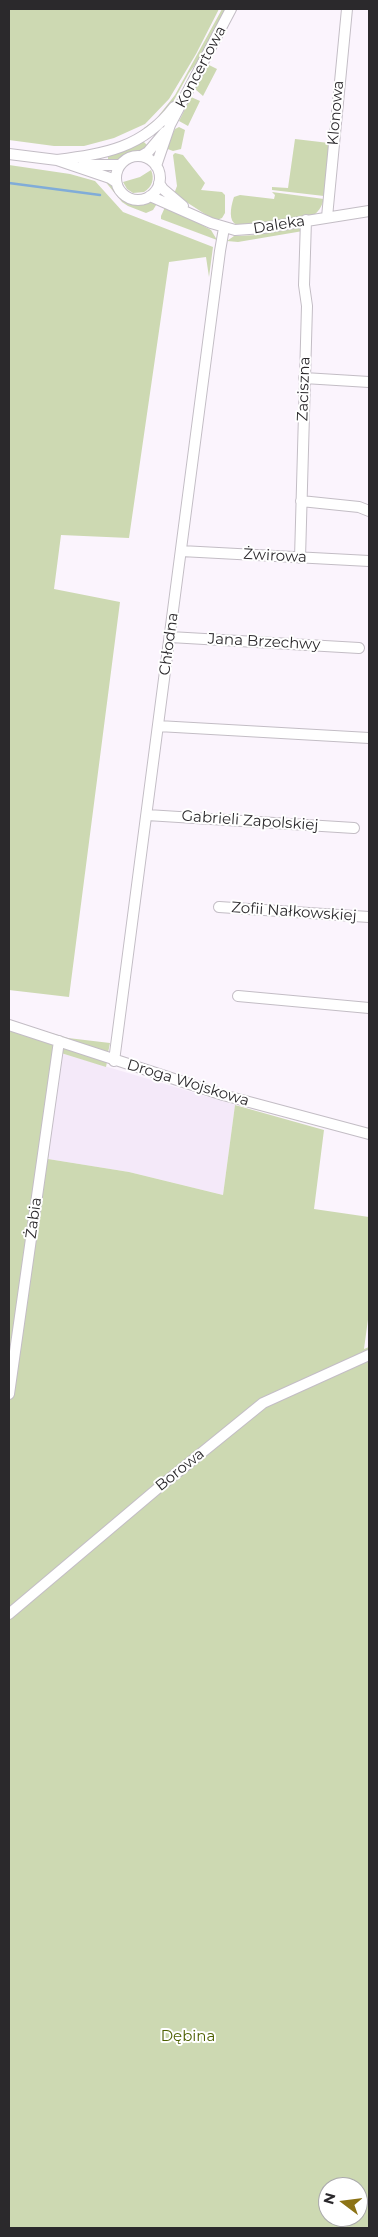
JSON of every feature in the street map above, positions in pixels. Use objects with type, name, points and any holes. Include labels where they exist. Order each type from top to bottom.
[{"type":"street","name":"Koncertowa","points":[[156,166],[170,125],[231,9]]},
{"type":"street","name":"Klonowa","points":[[327,217],[347,9]]},
{"type":"street","points":[[57,160],[103,154],[137,140],[164,120],[193,81]]},
{"type":"street","name":"Koncertowa","points":[[141,156],[148,152],[170,125]]},
{"type":"street","points":[[9,154],[57,160],[116,182]]},
{"type":"street","points":[[141,156],[149,159],[156,166],[159,174],[159,183],[150,196],[138,200],[129,198],[119,190],[116,176],[120,165],[129,158],[141,156]]},
{"type":"street","points":[[72,164],[120,165]]},
{"type":"street","name":"Daleka","points":[[159,183],[164,190],[191,213]]},
{"type":"street","name":"Daleka","points":[[150,196],[224,228],[245,230],[369,211]]},
{"type":"street","name":"Zaciszna","points":[[300,558],[307,306],[304,285],[306,220]]},
{"type":"street","name":"Chłodna","points":[[114,1061],[224,228]]},
{"type":"street","points":[[304,378],[369,382]]},
{"type":"street","points":[[301,501],[359,507],[369,511]]},
{"type":"street","name":"Żwirowa","points":[[181,551],[369,561]]},
{"type":"street","name":"Jana Brzechwy","points":[[170,637],[359,648]]},
{"type":"street","points":[[158,726],[369,738]]},
{"type":"street","name":"Gabrieli Zapolskiej","points":[[147,815],[354,828]]},
{"type":"street","name":"Zofii Nałkowskiej","points":[[218,907],[369,917]]},
{"type":"street","points":[[238,996],[369,1008]]},
{"type":"street","name":"Droga Wojskowa","points":[[9,1025],[114,1061],[223,1095],[369,1134]]},
{"type":"street","name":"Żabia","points":[[9,1394],[59,1041]]},
{"type":"street","name":"Borowa","points":[[9,1614],[157,1488],[263,1403],[369,1355]]},
{"type":"shaded area","points":[[61,1053],[235,1105],[223,1195],[129,1172],[48,1159]]},
{"type":"green space","points":[[9,9],[219,9],[196,54],[169,99],[145,124],[114,138],[84,146],[54,146],[9,140]]},
{"type":"green space","points":[[222,9],[226,9],[202,56],[189,73],[173,102],[156,119],[175,95]]},
{"type":"green space","points":[[209,65],[217,69],[203,96],[195,89]]},
{"type":"green space","points":[[191,97],[200,101],[188,126],[179,121]]},
{"type":"green space","points":[[156,119],[145,130],[144,128]]},
{"type":"green space","points":[[179,127],[185,130],[181,149],[173,151],[165,148],[175,129]]},
{"type":"green space","points":[[295,139],[329,143],[324,196],[272,190],[272,187],[288,188]]},
{"type":"green space","points":[[143,141],[149,147],[108,164],[108,157]]},
{"type":"green space","points":[[175,153],[183,155],[205,183],[201,190],[222,192],[225,195],[225,213],[222,218],[217,220],[211,218],[174,194],[177,186],[173,155]]},
{"type":"green space","points":[[9,165],[70,174],[95,181],[123,212],[213,247],[209,277],[206,257],[169,262],[129,538],[61,535],[54,589],[120,602],[69,997],[9,990]]},
{"type":"green space","points":[[151,170],[153,180],[147,190],[133,193],[127,189],[123,182],[140,177]]},
{"type":"green space","points":[[104,180],[128,201],[136,203],[158,202],[153,210],[146,213],[128,206],[122,202]]},
{"type":"green space","points":[[272,192],[324,199],[319,209],[310,217],[258,225],[239,225],[234,223],[231,214],[234,197],[240,195],[274,199],[275,195]]},
{"type":"green space","points":[[166,205],[211,230],[217,240],[161,219]]},
{"type":"green space","points":[[293,227],[303,231],[238,242],[227,241],[234,236],[257,235]]},
{"type":"green space","points":[[9,1020],[68,1038],[110,1043],[108,1053]]},
{"type":"green space","name":"Dębina","points":[[9,1027],[107,1062],[106,1067],[61,1053],[48,1159],[129,1172],[223,1195],[235,1105],[324,1130],[314,1209],[369,1217],[369,1312],[364,1349],[369,1347],[369,2228],[9,2228]]},
{"type":"waterway","points":[[9,183],[100,195]]}]
